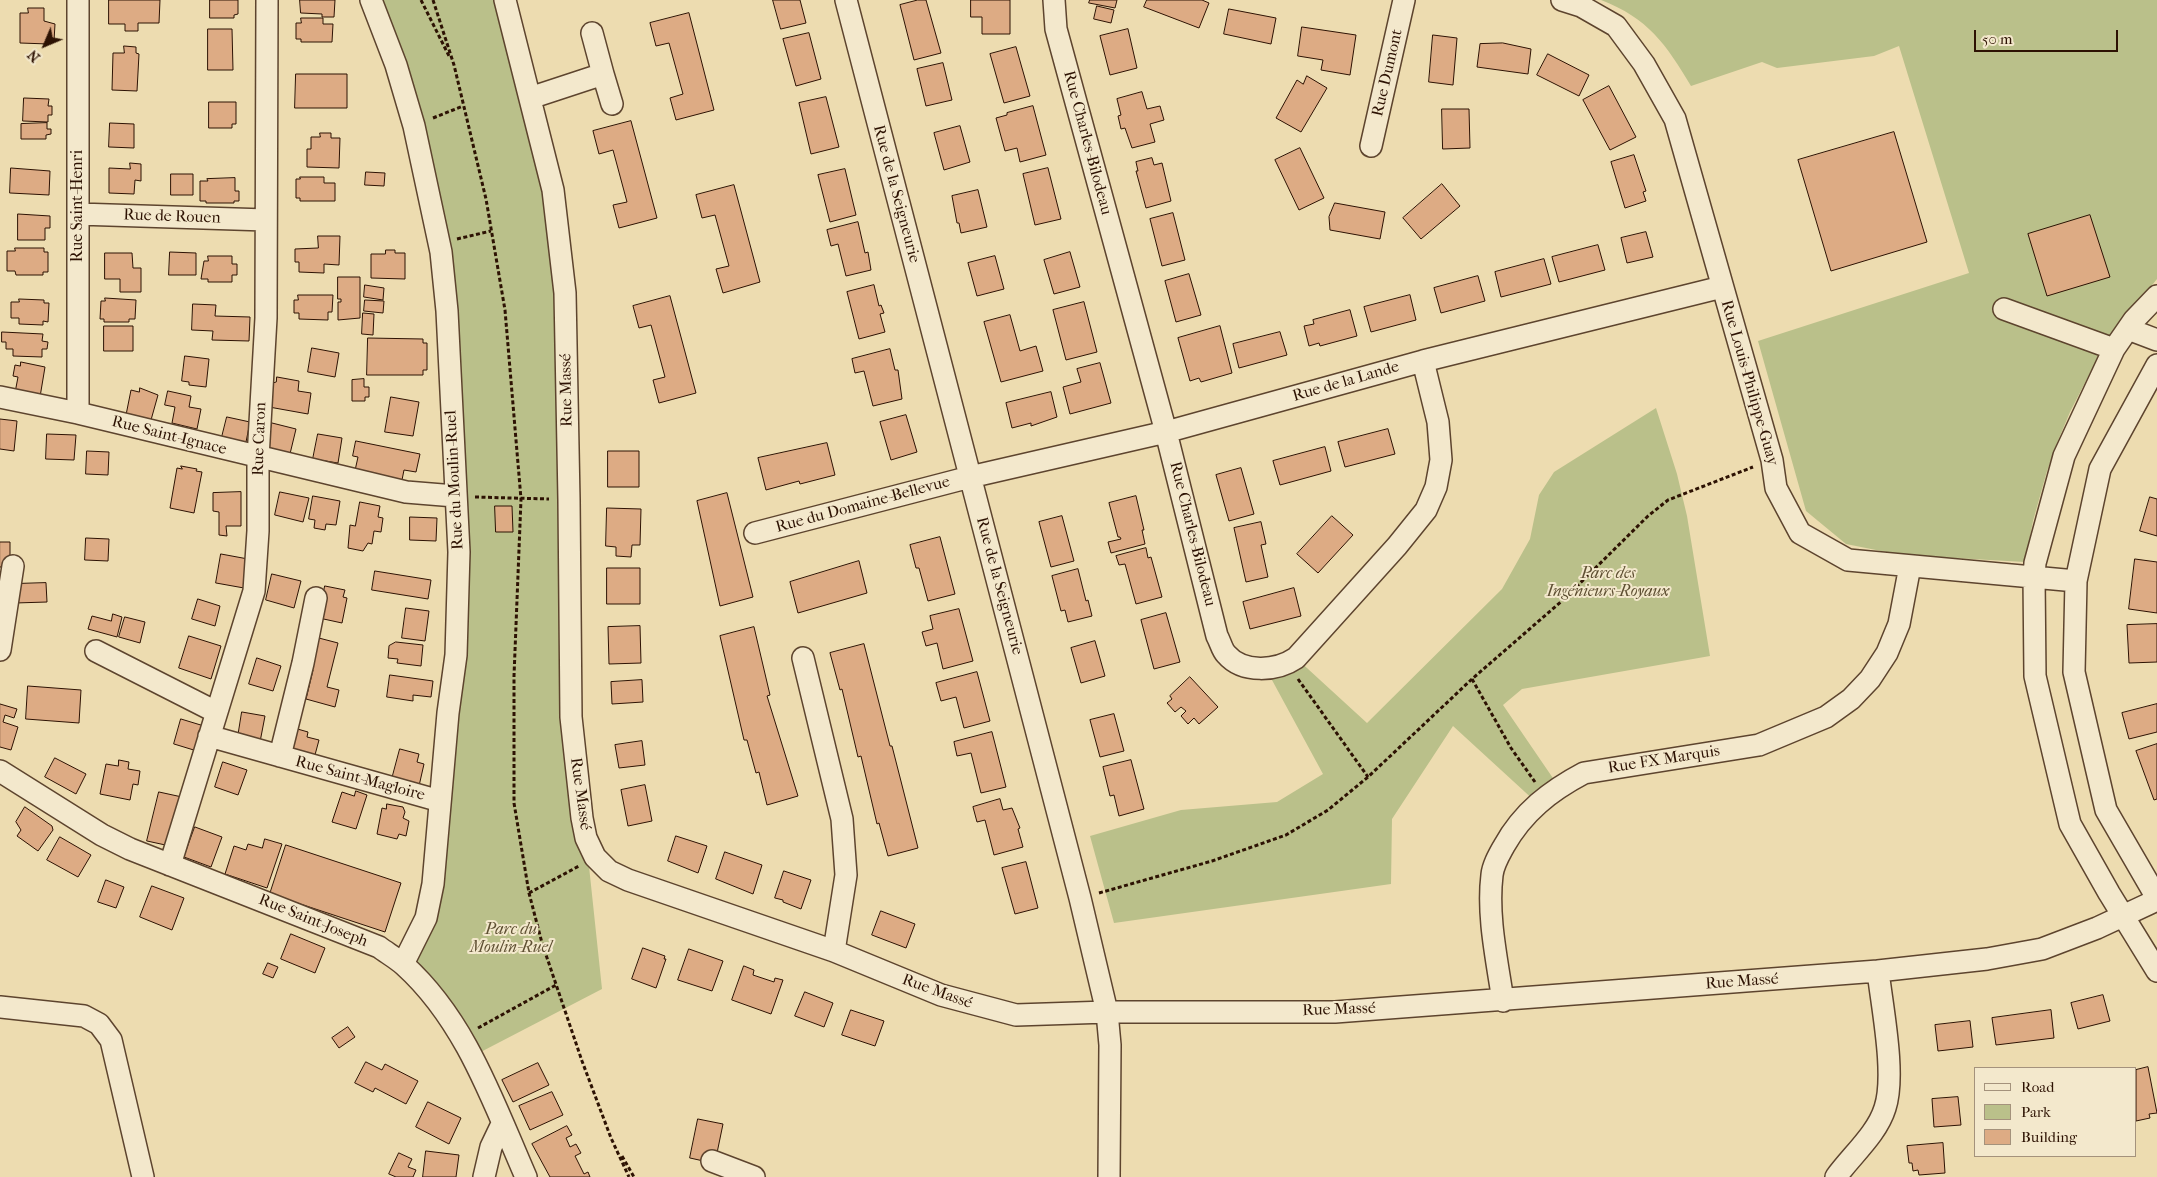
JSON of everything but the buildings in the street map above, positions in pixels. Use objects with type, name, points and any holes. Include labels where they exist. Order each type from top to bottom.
[{"type":"street","name":"Rue Saint-Henri","points":[[78,0],[78,413]]},
{"type":"street","name":"Rue Caron","points":[[170,865],[254,591],[258,531],[258,458],[266,318],[267,0]]},
{"type":"street","name":"Rue du Moulin-Ruel","points":[[371,0],[396,66],[414,126],[439,243],[447,311],[458,552],[456,655],[448,712],[433,884],[426,918],[403,964]]},
{"type":"street","name":"Rue Massé","points":[[505,0],[553,190],[565,293],[570,500],[571,717],[582,818],[586,838],[595,857],[609,871],[628,880],[834,951],[941,995],[1016,1015],[1107,1012],[1335,1012],[1503,1001],[1878,971],[1987,959],[2042,949],[2097,928],[2157,899]]},
{"type":"street","name":"Rue de la Seigneurie","points":[[846,0],[1080,898],[1107,1012],[1110,1044],[1109,1177]]},
{"type":"street","name":"Rue Charles-Bilodeau","points":[[1054,0],[1056,30],[1166,432],[1217,636],[1225,654],[1240,664],[1266,669],[1288,664]]},
{"type":"street","name":"Rue Dumont","points":[[1371,146],[1404,0]]},
{"type":"street","name":"Rue Louis-Philippe-Guay","points":[[1562,0],[1580,6],[1616,26],[1644,64],[1675,119],[1772,460],[1776,488],[1800,533],[1848,560],[2076,580]]},
{"type":"street","points":[[592,33],[612,104]]},
{"type":"street","points":[[530,98],[603,74]]},
{"type":"street","name":"Rue de Rouen","points":[[78,214],[266,220]]},
{"type":"street","name":"Rue de la Lande","points":[[970,477],[1166,432],[1423,361],[1722,287]]},
{"type":"street","points":[[2157,296],[2134,320],[2114,349],[2064,456],[2035,563],[2034,577],[2035,676],[2070,824],[2122,916],[2157,972]]},
{"type":"street","points":[[2004,309],[2114,349]]},
{"type":"street","points":[[2128,329],[2157,340]]},
{"type":"street","points":[[1288,664],[1301,653],[1398,546],[1426,510],[1441,460],[1438,422],[1423,361]]},
{"type":"street","points":[[2157,366],[2100,469],[2076,580],[2074,672],[2106,810],[2157,899]]},
{"type":"street","name":"Rue Saint-Ignace","points":[[0,397],[78,413],[258,458],[406,492],[455,496]]},
{"type":"street","name":"Rue du Domaine-Bellevue","points":[[755,533],[970,477]]},
{"type":"street","points":[[0,650],[13,566]]},
{"type":"street","name":"Rue FX Marquis","points":[[1503,1001],[1492,920],[1492,874],[1498,856],[1512,831],[1537,803],[1559,787],[1584,773],[1759,745],[1826,717],[1851,699],[1870,679],[1887,653],[1899,624],[1910,566]]},
{"type":"street","name":"Rue Saint-Magloire","points":[[280,756],[303,663],[316,598]]},
{"type":"street","points":[[96,651],[216,712]]},
{"type":"street","points":[[803,658],[843,826],[846,875],[834,951]]},
{"type":"street","name":"Rue Saint-Magloire","points":[[209,736],[440,801]]},
{"type":"street","name":"Rue Saint-Joseph","points":[[0,771],[102,835],[170,865],[378,948],[403,964],[447,1013],[473,1056],[526,1177]]},
{"type":"street","points":[[1836,1177],[1871,1134],[1885,1109],[1889,1078],[1878,971]]},
{"type":"street","points":[[0,1007],[84,1016],[99,1024],[111,1040],[143,1177]]},
{"type":"street","points":[[484,1177],[492,1147],[502,1124]]},
{"type":"street","points":[[712,1161],[754,1177]]},
{"type":"path","points":[[421,0],[454,65]]},
{"type":"path","points":[[433,0],[454,65],[486,199],[504,310],[520,499],[514,676],[514,803],[529,893],[556,984],[582,1061],[629,1177]]},
{"type":"path","points":[[414,126],[463,106]]},
{"type":"path","points":[[439,243],[491,231]]},
{"type":"path","points":[[1080,898],[1212,861],[1286,835],[1328,810],[1368,777],[1472,679],[1563,600],[1648,516],[1668,500],[1772,460]]},
{"type":"path","points":[[455,496],[570,500]]},
{"type":"path","points":[[1288,664],[1368,777]]},
{"type":"path","points":[[1472,679],[1512,748],[1546,797]]},
{"type":"path","points":[[529,893],[595,857]]},
{"type":"path","points":[[462,1038],[556,984]]},
{"type":"path","points":[[612,1138],[634,1177]]},
{"type":"green space","name":"Parc du Moulin-Ruel","points":[[371,0],[505,0],[553,190],[586,838],[602,989],[473,1056],[403,964],[416,940],[456,655],[441,253]]},
{"type":"green space","points":[[1601,0],[2157,0],[2157,279],[2118,327],[2091,371],[2070,412],[2047,471],[2033,521],[2025,562],[1901,555],[1846,544],[1806,511],[1758,341],[1969,273],[1899,46],[1874,56],[1777,68],[1762,62],[1691,86],[1664,45],[1644,24],[1617,7]]},
{"type":"green space","name":"Parc des Ingénieurs-Royaux","points":[[1656,408],[1677,474],[1687,516],[1710,656],[1522,689],[1503,705],[1559,787],[1537,803],[1453,726],[1392,819],[1391,884],[1114,923],[1090,836],[1181,810],[1277,802],[1323,774],[1266,669],[1296,658],[1367,723],[1502,589],[1530,539],[1539,495],[1554,472]]}]
